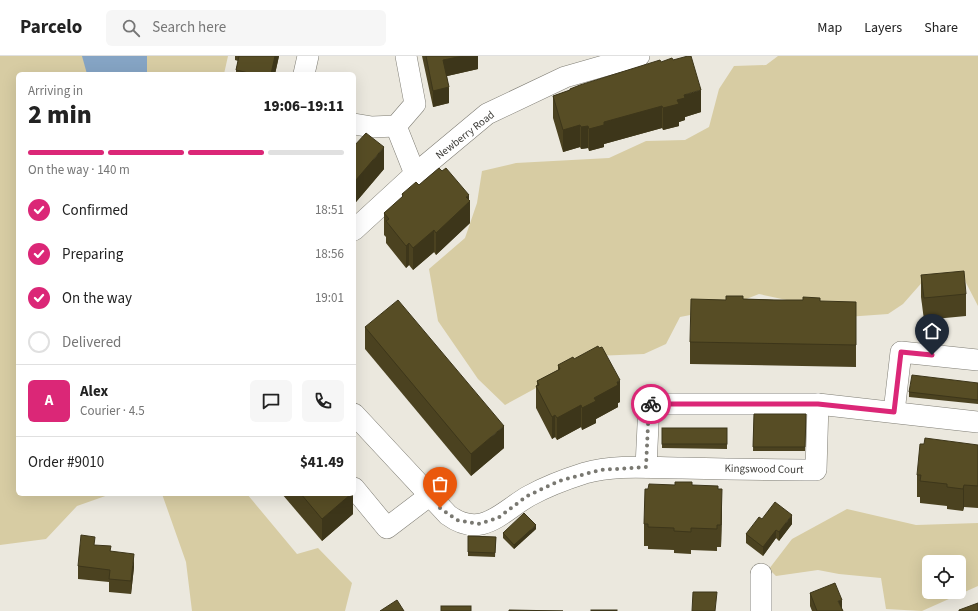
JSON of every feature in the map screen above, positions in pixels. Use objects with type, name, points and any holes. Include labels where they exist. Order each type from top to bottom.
[{"type":"street","points":[[304,72],[308,56]]},
{"type":"street","points":[[356,124],[372,127],[396,126],[415,104],[406,56]]},
{"type":"street","name":"Newberry Road","points":[[356,228],[415,174],[487,114],[564,77],[640,56]]},
{"type":"street","points":[[396,126],[415,174]]},
{"type":"street","points":[[894,412],[901,352],[978,360]]},
{"type":"street","points":[[646,467],[649,404],[818,404],[978,422]]},
{"type":"street","name":"Kingswood Court","points":[[356,416],[451,518],[464,523],[478,524],[498,518],[527,496],[559,481],[600,470],[646,467],[816,470],[818,404]]},
{"type":"street","points":[[356,490],[387,528],[429,496]]},
{"type":"street","points":[[761,574],[761,611]]},
{"type":"shaded area","points":[[0,56],[228,56],[224,72],[16,72],[16,496],[105,496],[77,506],[46,539],[0,545]]},
{"type":"shaded area","points":[[778,56],[978,56],[978,306],[963,277],[925,279],[903,304],[888,314],[832,318],[796,302],[759,294],[721,309],[680,317],[666,344],[644,354],[595,356],[505,405],[478,379],[438,321],[429,269],[465,238],[477,203],[482,171],[516,163],[609,158],[646,141],[685,140],[709,127],[719,89],[734,66],[766,65]]},
{"type":"shaded area","points":[[163,496],[249,496],[297,554],[318,548],[352,583],[345,611],[192,611],[186,562]]},
{"type":"shaded area","points":[[847,509],[916,525],[978,523],[978,586],[966,591],[966,555],[922,555],[922,599],[949,599],[922,611],[886,609],[881,578],[839,574],[818,570],[776,576],[769,569],[792,539]]},
{"type":"water","points":[[82,56],[147,56],[147,72],[86,72]]},
{"type":"building","points":[[239,56],[275,56],[271,72],[244,72],[236,70]]},
{"type":"building","points":[[426,56],[463,56],[443,60],[449,87],[433,91]]},
{"type":"building","points":[[691,56],[701,90],[684,95],[685,98],[677,100],[679,104],[663,108],[662,106],[604,122],[604,125],[589,129],[588,126],[581,127],[580,125],[563,130],[553,96],[580,85],[660,60],[661,62],[672,58],[673,60]]},
{"type":"building","points":[[366,133],[384,147],[356,180],[356,144]]},
{"type":"building","points":[[439,168],[442,171],[446,168],[469,195],[466,197],[470,201],[436,233],[434,230],[413,248],[409,243],[406,246],[386,221],[389,219],[384,213],[416,182],[419,185]]},
{"type":"building","points":[[964,271],[966,294],[924,298],[921,275]]},
{"type":"building","points":[[726,296],[743,296],[743,299],[774,300],[803,300],[803,297],[820,298],[820,301],[856,302],[856,345],[690,342],[691,299],[726,300]]},
{"type":"building","points":[[398,300],[504,426],[471,454],[365,327]]},
{"type":"building","points":[[598,346],[599,348],[602,347],[620,380],[617,382],[618,385],[594,398],[596,401],[582,408],[581,405],[557,418],[555,415],[552,417],[536,386],[539,385],[537,381],[560,369],[558,365],[573,357],[574,359]]},
{"type":"building","points":[[912,375],[978,383],[978,400],[909,392]]},
{"type":"building","points":[[754,414],[806,414],[805,447],[753,447]]},
{"type":"building","points":[[662,428],[727,428],[727,444],[662,444]]},
{"type":"building","points":[[925,438],[978,445],[978,486],[964,485],[963,489],[947,487],[947,484],[920,481],[921,475],[917,475],[920,444],[924,444]]},
{"type":"building","points":[[675,482],[692,482],[692,485],[718,486],[718,489],[722,489],[721,525],[717,525],[717,529],[691,528],[691,532],[674,531],[674,528],[648,527],[648,524],[644,524],[645,489],[648,489],[649,484],[675,485]]},
{"type":"building","points":[[303,496],[349,496],[322,519]]},
{"type":"building","points":[[775,502],[792,515],[779,532],[776,530],[763,547],[746,534],[759,517],[762,519]]},
{"type":"building","points":[[524,513],[536,525],[514,545],[503,533]]},
{"type":"building","points":[[81,535],[95,537],[94,545],[111,546],[110,551],[134,554],[131,581],[109,579],[110,570],[78,566]]},
{"type":"building","points":[[468,536],[496,537],[495,553],[468,552]]},
{"type":"building","points":[[835,583],[842,600],[838,601],[843,611],[817,611],[810,593]]},
{"type":"building","points":[[693,592],[717,592],[715,611],[692,611]]},
{"type":"building","points":[[397,600],[404,611],[380,611]]},
{"type":"building","points":[[978,603],[978,611],[959,611],[959,610]]},
{"type":"building","points":[[441,606],[471,606],[471,611],[441,611]]},
{"type":"building","points":[[509,610],[563,611],[509,611]]},
{"type":"building","points":[[617,610],[617,611],[591,611]]},
{"type":"way so far","points":[[440,508],[451,518],[464,523],[478,524],[498,518],[527,496],[559,481],[600,470],[646,467],[649,404],[651,404]]},
{"type":"route","points":[[651,404],[818,404],[894,412],[901,352],[932,355]]}]
